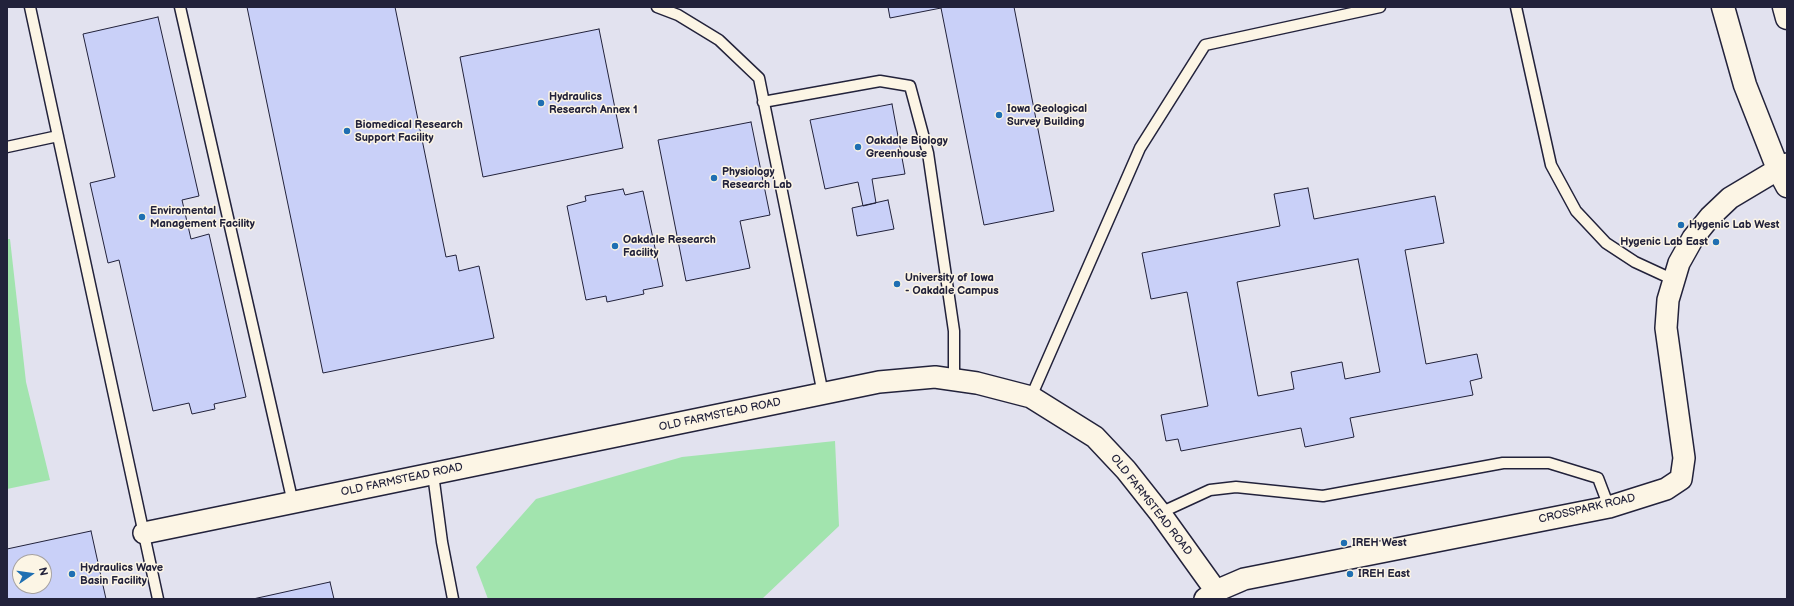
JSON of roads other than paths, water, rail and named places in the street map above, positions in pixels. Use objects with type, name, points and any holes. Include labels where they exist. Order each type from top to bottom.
[{"type":"main road","points":[[1723,7],[1745,85],[1784,173]]},
{"type":"main road","points":[[1784,7],[1787,18]]},
{"type":"street","name":"CROSSPARK ROAD","points":[[1210,595],[1244,579],[1609,507],[1666,489],[1681,479],[1684,458],[1666,328],[1668,300],[1679,263],[1693,238],[1710,217],[1730,198],[1784,173]]},
{"type":"street","name":"OLD FARMSTEAD ROAD","points":[[144,533],[879,382],[935,377],[977,383],[1030,397],[1095,437],[1126,470],[1160,513],[1210,595]]},
{"type":"lane","points":[[30,7],[158,599]]},
{"type":"lane","points":[[180,7],[293,502]]},
{"type":"lane","points":[[657,7],[678,15],[720,40],[759,78],[823,394]]},
{"type":"lane","points":[[1516,7],[1551,165],[1576,211],[1606,243],[1635,262],[1674,280]]},
{"type":"lane","points":[[1030,397],[1140,148],[1205,45],[1375,8]]},
{"type":"lane","points":[[763,102],[880,81],[910,86],[928,153],[954,330],[954,380]]},
{"type":"lane","points":[[7,147],[58,136]]},
{"type":"lane","points":[[1160,513],[1210,490],[1236,487],[1323,496],[1503,463],[1549,463],[1598,478],[1609,507]]},
{"type":"lane","points":[[433,474],[442,542],[453,599]]},
{"type":"place","name":"Hydraulics Research Annex 1","points":[[541,103]]},
{"type":"place","name":"Iowa Geological Survey Building","points":[[999,115]]},
{"type":"place","name":"Biomedical Research Support Facility","points":[[347,131]]},
{"type":"place","name":"Oakdale Biology Greenhouse","points":[[858,147]]},
{"type":"place","name":"Physiology Research Lab","points":[[714,178]]},
{"type":"place","name":"Enviromental Management Facility","points":[[142,217]]},
{"type":"place","name":"Hygenic Lab West","points":[[1681,225]]},
{"type":"place","name":"Hygenic Lab East","points":[[1716,242]]},
{"type":"place","name":"Oakdale Research Facility","points":[[615,246]]},
{"type":"place","name":"University of Iowa - Oakdale Campus","points":[[897,284]]},
{"type":"place","name":"IREH West","points":[[1344,543]]},
{"type":"place","name":"Hydraulics Wave Basin Facility","points":[[72,574]]},
{"type":"place","name":"IREH East","points":[[1350,574]]}]
